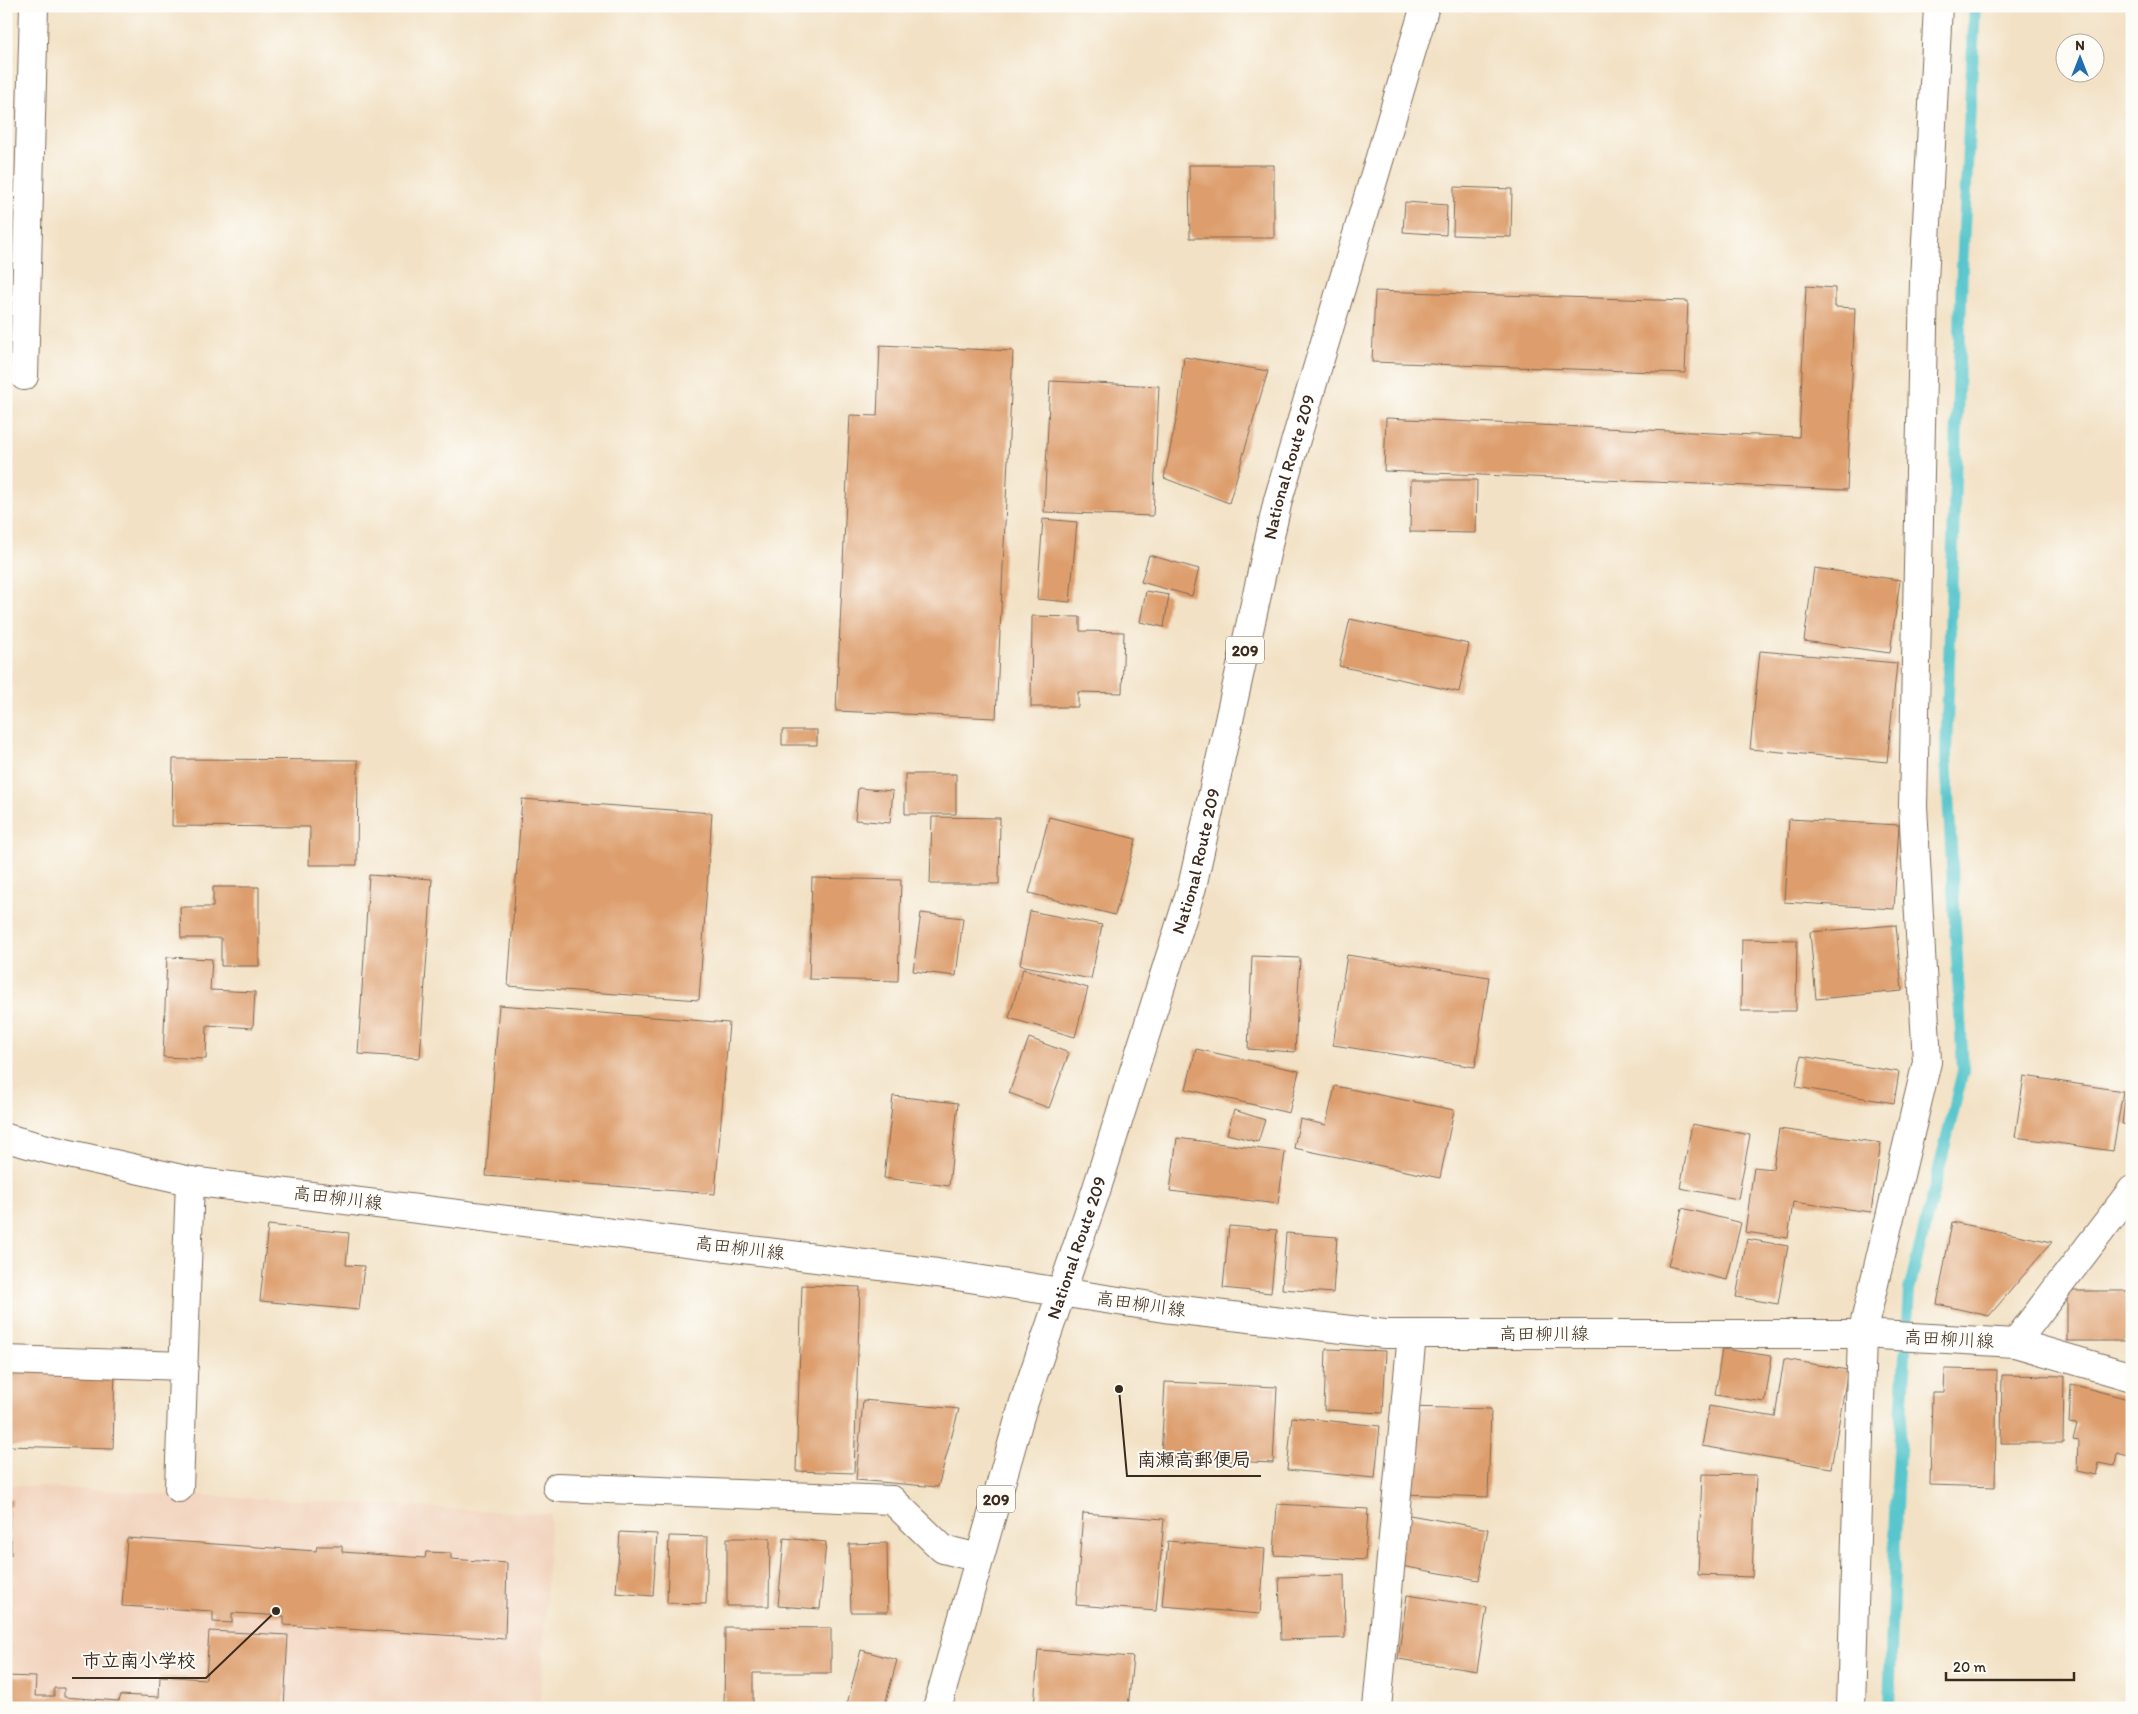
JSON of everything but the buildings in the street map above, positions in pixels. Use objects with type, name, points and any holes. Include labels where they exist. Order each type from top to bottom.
[{"type":"main road","points":[[24,376],[34,6]]},
{"type":"main road","name":"National Route 209","points":[[937,1708],[1024,1402],[1096,1190],[1192,886],[1278,500],[1425,6]]},
{"type":"main road","points":[[1851,1708],[1862,1334],[1927,1062],[1914,806],[1924,281],[1938,6]]},
{"type":"main road","name":"高田柳川線","points":[[6,1138],[190,1181],[937,1273],[1164,1308],[1385,1334],[1862,1334],[2015,1343],[2132,1377]]},
{"type":"main road","points":[[179,1488],[190,1181]]},
{"type":"main road","points":[[2015,1343],[2132,1190]]},
{"type":"main road","points":[[1377,1708],[1412,1334]]},
{"type":"main road","points":[[6,1360],[184,1366]]},
{"type":"main road","points":[[557,1487],[892,1500],[943,1549],[979,1558]]},
{"type":"shaded area","points":[[6,1485],[551,1514],[540,1708],[6,1708]]},
{"type":"waterway","points":[[1889,1708],[1897,1484],[1909,1291],[1963,1071],[1946,755],[1962,268],[1975,6]]},
{"type":"place","name":"南瀬高郵便局","points":[[1119,1389]]},
{"type":"place","name":"市立南小学校","points":[[276,1611]]}]
